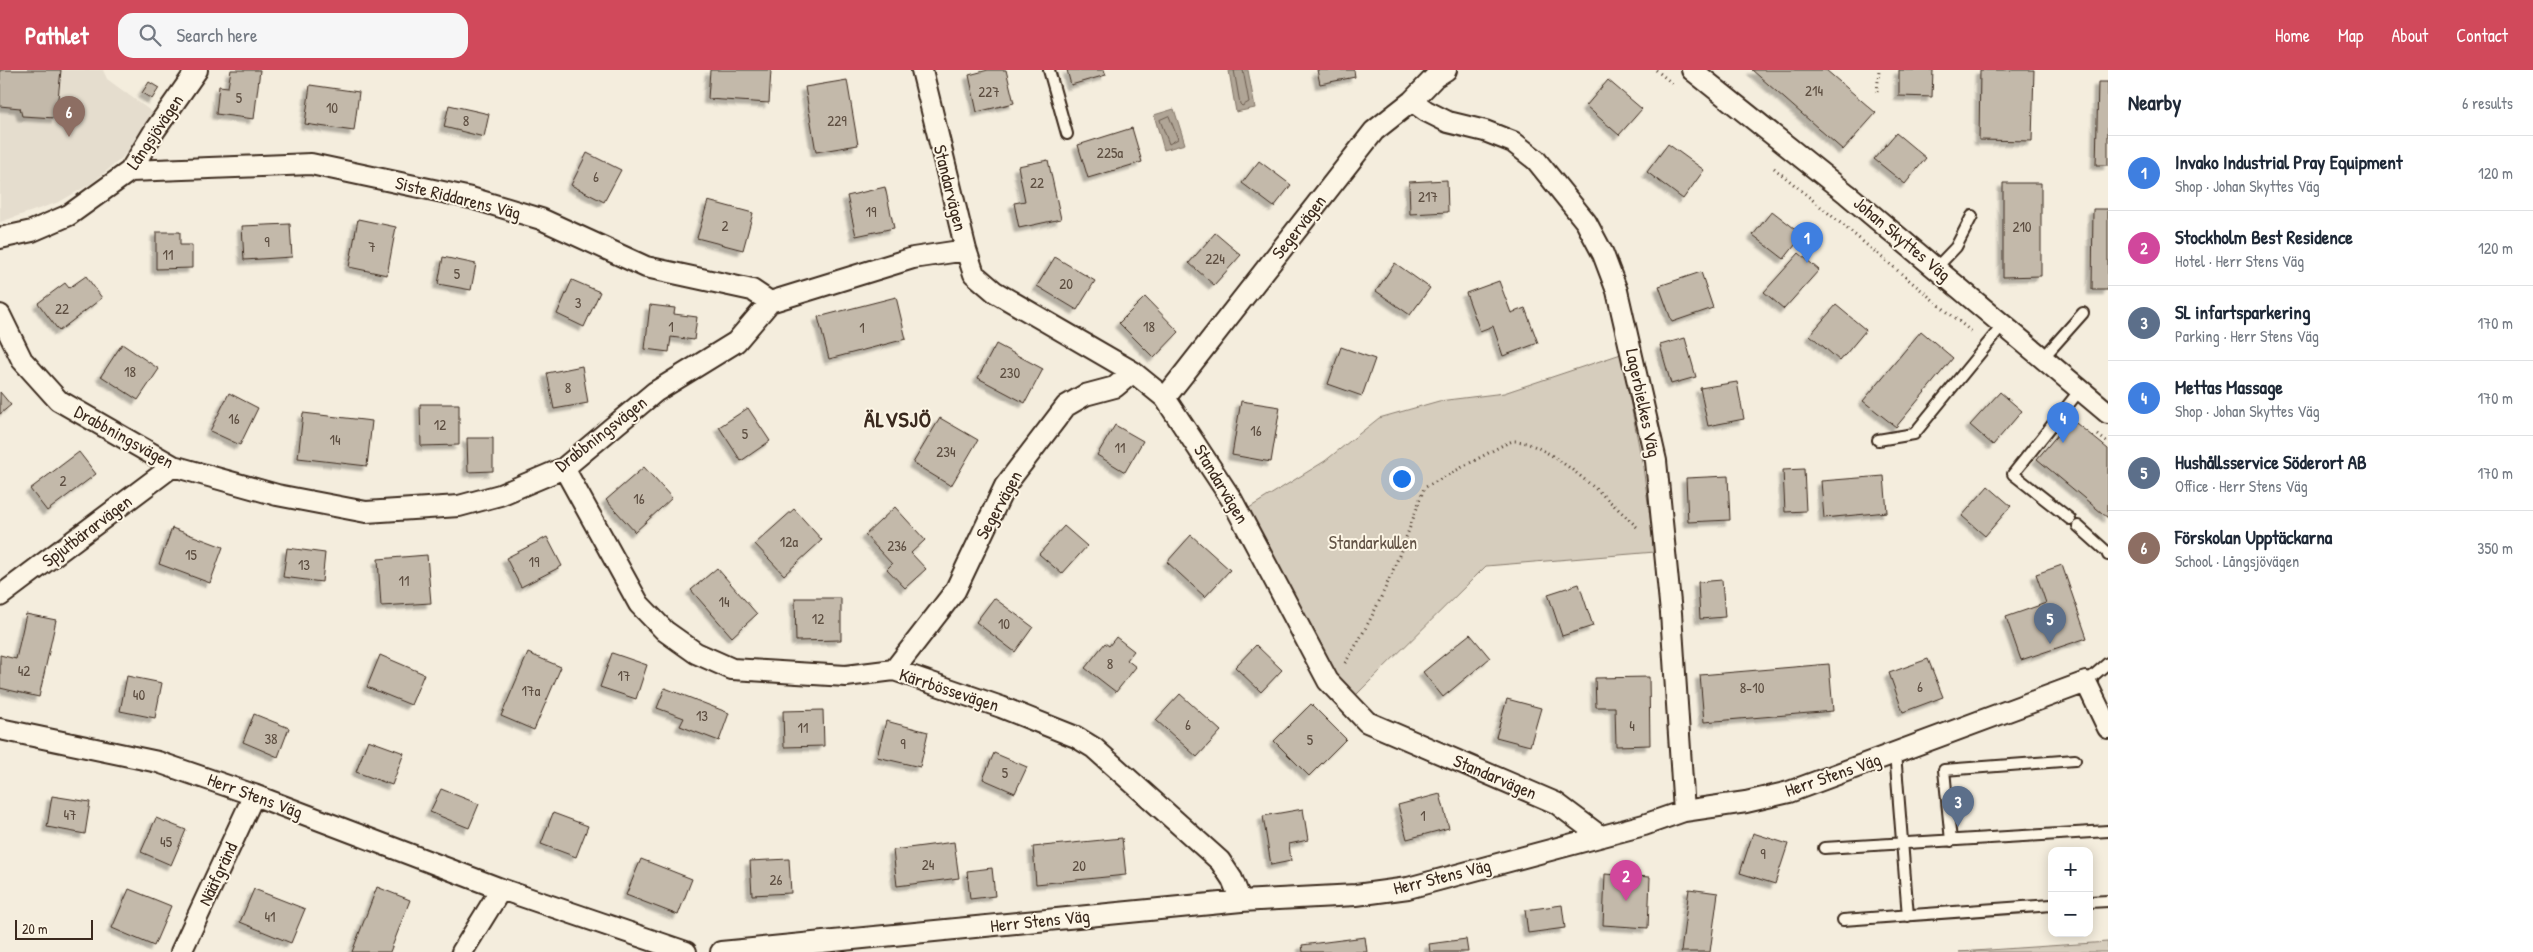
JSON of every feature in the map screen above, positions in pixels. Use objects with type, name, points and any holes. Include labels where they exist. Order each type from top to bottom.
[{"type":"street","name":"Långsjövägen","points":[[0,238],[32,231],[69,215],[130,172],[155,130],[197,70]]},
{"type":"street","name":"Standarvägen","points":[[922,70],[966,250],[974,274],[996,292],[1133,372],[1166,398],[1232,500],[1331,684],[1367,722],[1556,803],[1600,836]]},
{"type":"street","name":"Segervägen","points":[[1166,398],[1374,131],[1412,101],[1435,76],[1446,70]]},
{"type":"street","name":"Johan Skyttes Väg","points":[[1692,70],[1847,194],[2108,413]]},
{"type":"street","name":"Lagerbielkes Väg","points":[[1412,101],[1426,111],[1448,122],[1485,131],[1513,142],[1542,166],[1586,222],[1603,254],[1618,291],[1656,461],[1662,539],[1671,613],[1684,811]]},
{"type":"street","name":"Siste Riddarens Väg","points":[[130,172],[311,164],[488,203],[541,219],[646,267],[752,290],[770,302]]},
{"type":"street","points":[[770,302],[913,258],[966,250]]},
{"type":"street","name":"Drabbningsvägen","points":[[0,315],[22,360],[58,400],[173,466],[276,495],[366,512],[460,506],[500,495],[564,468],[655,392],[736,342],[770,302]]},
{"type":"street","name":"Segervägen","points":[[894,670],[955,591],[1005,486],[1066,406],[1085,395],[1115,387],[1133,372]]},
{"type":"street","name":"Spjutbärarvägen","points":[[0,596],[173,466]]},
{"type":"street","name":"Kärrbössevägen","points":[[564,468],[639,604],[665,631],[696,653],[732,669],[846,676],[894,670],[1001,707],[1076,737],[1094,748],[1220,861],[1232,879],[1241,901]]},
{"type":"street","points":[[2086,682],[2108,728]]},
{"type":"street","name":"Herr Stens Väg","points":[[721,952],[1241,901],[1356,895],[1408,888],[1644,825],[1684,811],[1746,802],[1789,792],[2086,682]]},
{"type":"street","name":"Herr Stens Väg","points":[[0,729],[158,762],[254,795],[502,889],[686,952]]},
{"type":"street","name":"Nääfgränd","points":[[181,952],[254,795]]},
{"type":"street","points":[[462,952],[502,889]]},
{"type":"lane","points":[[1049,70],[1067,134]]},
{"type":"lane","points":[[1936,268],[1956,247],[1972,216]]},
{"type":"lane","points":[[2043,358],[2082,313]]},
{"type":"lane","points":[[1878,440],[1914,434],[2003,325]]},
{"type":"lane","points":[[2080,390],[2013,474],[2074,523],[2108,555]]},
{"type":"lane","points":[[2086,682],[2108,663]]},
{"type":"lane","points":[[1895,754],[1908,916]]},
{"type":"lane","points":[[1951,841],[1944,770],[2075,760]]},
{"type":"lane","points":[[1824,848],[2108,832]]},
{"type":"lane","points":[[2093,902],[2108,901]]},
{"type":"lane","points":[[1843,920],[2048,905]]},
{"type":"path","points":[[1656,70],[1679,89]]},
{"type":"path","points":[[1877,92],[1879,70]]},
{"type":"path","points":[[1771,165],[1987,345]]},
{"type":"path","points":[[2094,432],[2108,443]]},
{"type":"path","points":[[1331,684],[1365,632],[1405,542],[1424,488],[1503,445],[1514,441],[1532,447],[1554,459],[1584,477],[1650,539],[1662,539]]},
{"type":"shaded area","points":[[0,70],[103,70],[107,79],[156,115],[121,159],[92,183],[59,202],[0,222]]},
{"type":"green space","name":"Standarkullen","points":[[1621,354],[1643,467],[1655,552],[1486,566],[1356,695],[1330,669],[1249,508],[1325,461],[1379,418],[1439,401],[1504,393]]},
{"type":"green space","points":[[2108,942],[2108,952],[1959,952]]},
{"type":"water","points":[[1248,70],[1255,108],[1236,112],[1229,71]]},
{"type":"water","points":[[1174,109],[1185,144],[1164,150],[1154,115]]},
{"type":"building","points":[[0,70],[61,70],[56,118],[22,116],[20,108],[0,106]]},
{"type":"building","points":[[231,70],[260,70],[254,119],[216,114],[219,86],[228,87]]},
{"type":"building","points":[[710,70],[771,70],[769,103],[708,99]]},
{"type":"building","points":[[988,70],[1006,70],[1014,103],[977,112],[969,75]]},
{"type":"building","points":[[1067,70],[1104,70],[1106,75],[1071,85]]},
{"type":"building","points":[[1317,70],[1354,70],[1355,77],[1320,84]]},
{"type":"building","points":[[1752,70],[1826,70],[1876,113],[1843,150]]},
{"type":"building","points":[[1899,70],[1933,70],[1932,97],[1899,96]]},
{"type":"building","points":[[1980,70],[2034,70],[2032,141],[1979,140]]},
{"type":"building","points":[[847,80],[858,145],[816,152],[805,87]]},
{"type":"building","points":[[1608,80],[1642,109],[1619,135],[1586,106]]},
{"type":"building","points":[[149,82],[159,88],[152,99],[142,93]]},
{"type":"building","points":[[2098,82],[2108,82],[2108,165],[2096,165]]},
{"type":"building","points":[[310,85],[359,92],[354,131],[305,124]]},
{"type":"building","points":[[449,105],[489,114],[484,137],[444,127]]},
{"type":"building","points":[[1132,128],[1142,162],[1088,178],[1078,145]]},
{"type":"building","points":[[1896,133],[1926,158],[1905,184],[1874,159]]},
{"type":"building","points":[[1668,144],[1704,170],[1683,199],[1647,172]]},
{"type":"building","points":[[587,153],[621,170],[604,202],[571,185]]},
{"type":"building","points":[[1048,160],[1061,219],[1019,228],[1014,203],[1025,201],[1018,166]]},
{"type":"building","points":[[1259,161],[1291,185],[1274,207],[1242,183]]},
{"type":"building","points":[[1447,180],[1448,212],[1410,214],[1409,182]]},
{"type":"building","points":[[2003,183],[2041,183],[2041,276],[2003,277]]},
{"type":"building","points":[[885,187],[894,228],[856,236],[847,196]]},
{"type":"building","points":[[708,201],[753,213],[743,250],[697,238]]},
{"type":"building","points":[[2093,209],[2108,209],[2108,290],[2092,290]]},
{"type":"building","points":[[1772,211],[1803,235],[1784,259],[1753,235]]},
{"type":"building","points":[[358,219],[396,227],[387,275],[349,267]]},
{"type":"building","points":[[290,224],[292,257],[244,260],[242,226]]},
{"type":"building","points":[[156,232],[180,232],[180,245],[192,245],[192,268],[156,269]]},
{"type":"building","points":[[1215,233],[1241,255],[1214,285],[1189,263]]},
{"type":"building","points":[[1799,253],[1819,270],[1784,309],[1764,292]]},
{"type":"building","points":[[443,257],[476,264],[471,290],[438,284]]},
{"type":"building","points":[[1055,257],[1095,281],[1077,310],[1037,286]]},
{"type":"building","points":[[1395,263],[1430,288],[1410,315],[1376,291]]},
{"type":"building","points":[[1701,272],[1713,308],[1672,322],[1659,286]]},
{"type":"building","points":[[86,276],[102,298],[59,331],[38,303],[65,283],[69,288]]},
{"type":"building","points":[[572,280],[600,292],[584,327],[557,314]]},
{"type":"building","points":[[1499,281],[1511,313],[1525,308],[1538,343],[1503,356],[1493,326],[1480,331],[1466,293]]},
{"type":"building","points":[[896,297],[906,339],[829,359],[818,317]]},
{"type":"building","points":[[1145,297],[1179,332],[1154,358],[1119,323]]},
{"type":"building","points":[[650,305],[675,308],[674,314],[697,317],[694,340],[671,337],[669,352],[645,349]]},
{"type":"building","points":[[1836,305],[1866,330],[1840,361],[1810,335]]},
{"type":"building","points":[[1921,331],[1953,358],[1896,427],[1863,401]]},
{"type":"building","points":[[1685,338],[1696,377],[1671,384],[1660,345]]},
{"type":"building","points":[[122,344],[159,369],[138,400],[101,376]]},
{"type":"building","points":[[996,344],[1043,369],[1025,403],[978,378]]},
{"type":"building","points":[[1341,347],[1375,359],[1362,396],[1328,384]]},
{"type":"building","points":[[582,366],[588,403],[554,409],[547,373]]},
{"type":"building","points":[[1737,382],[1744,419],[1708,426],[1700,388]]},
{"type":"building","points":[[0,392],[11,405],[0,414]]},
{"type":"building","points":[[2000,392],[2022,411],[1993,445],[1970,425]]},
{"type":"building","points":[[229,393],[258,408],[240,445],[210,431]]},
{"type":"building","points":[[1241,401],[1280,407],[1271,462],[1232,455]]},
{"type":"building","points":[[420,404],[459,404],[459,445],[421,446]]},
{"type":"building","points":[[748,408],[770,441],[741,461],[719,427]]},
{"type":"building","points":[[303,413],[372,421],[367,466],[298,458]]},
{"type":"building","points":[[940,418],[978,440],[951,486],[913,463]]},
{"type":"building","points":[[2071,419],[2108,449],[2108,518],[2037,459]]},
{"type":"building","points":[[1115,425],[1143,441],[1125,472],[1097,455]]},
{"type":"building","points":[[467,438],[493,438],[493,471],[468,472]]},
{"type":"building","points":[[79,452],[96,474],[47,511],[30,489]]},
{"type":"building","points":[[644,467],[672,498],[635,532],[606,500]]},
{"type":"building","points":[[1804,469],[1806,511],[1785,512],[1783,470]]},
{"type":"building","points":[[1728,476],[1730,520],[1688,522],[1686,478]]},
{"type":"building","points":[[1884,476],[1887,512],[1824,518],[1821,481]]},
{"type":"building","points":[[1988,486],[2011,506],[1985,536],[1962,516]]},
{"type":"building","points":[[895,507],[925,540],[911,553],[926,569],[905,588],[887,569],[892,564],[865,535]]},
{"type":"building","points":[[794,509],[822,540],[784,575],[755,544]]},
{"type":"building","points":[[1064,526],[1087,546],[1062,574],[1039,554]]},
{"type":"building","points":[[172,528],[223,547],[210,583],[159,564]]},
{"type":"building","points":[[1191,535],[1230,570],[1205,597],[1167,562]]},
{"type":"building","points":[[547,537],[562,566],[521,587],[506,558]]},
{"type":"building","points":[[287,548],[325,553],[322,582],[283,577]]},
{"type":"building","points":[[427,555],[431,603],[381,606],[378,559]]},
{"type":"building","points":[[2062,565],[2087,638],[2021,660],[2006,617],[2046,603],[2036,574]]},
{"type":"building","points":[[717,568],[757,614],[732,637],[691,590]]},
{"type":"building","points":[[1722,580],[1725,617],[1700,619],[1698,582]]},
{"type":"building","points":[[1579,584],[1593,626],[1562,636],[1548,594]]},
{"type":"building","points":[[795,598],[841,598],[841,640],[796,641]]},
{"type":"building","points":[[994,598],[1033,627],[1015,652],[976,622]]},
{"type":"building","points":[[26,614],[56,620],[39,697],[0,688],[0,655],[16,659]]},
{"type":"building","points":[[1470,634],[1490,658],[1443,697],[1423,672]]},
{"type":"building","points":[[1116,637],[1134,651],[1127,660],[1136,667],[1116,692],[1085,668],[1105,643],[1109,646]]},
{"type":"building","points":[[1256,645],[1282,670],[1261,692],[1235,667]]},
{"type":"building","points":[[528,653],[561,667],[534,730],[501,716]]},
{"type":"building","points":[[612,653],[647,665],[636,699],[600,687]]},
{"type":"building","points":[[380,655],[424,674],[411,705],[367,687]]},
{"type":"building","points":[[1928,659],[1943,697],[1903,712],[1889,673]]},
{"type":"building","points":[[1829,664],[1833,711],[1704,722],[1700,675]]},
{"type":"building","points":[[127,676],[162,683],[155,718],[120,711]]},
{"type":"building","points":[[1649,677],[1650,745],[1616,746],[1615,707],[1596,707],[1595,678]]},
{"type":"building","points":[[665,688],[729,713],[719,741],[680,726],[684,718],[657,708]]},
{"type":"building","points":[[1180,694],[1221,731],[1197,757],[1156,720]]},
{"type":"building","points":[[1507,699],[1541,708],[1530,746],[1496,737]]},
{"type":"building","points":[[1311,704],[1346,739],[1309,776],[1274,741]]},
{"type":"building","points":[[823,710],[824,746],[784,747],[783,711]]},
{"type":"building","points":[[254,714],[289,728],[278,757],[243,742]]},
{"type":"building","points":[[886,721],[928,732],[920,767],[877,757]]},
{"type":"building","points":[[368,740],[404,753],[392,785],[356,772]]},
{"type":"building","points":[[994,753],[1027,767],[1015,793],[983,779]]},
{"type":"building","points":[[441,789],[479,804],[469,828],[430,812]]},
{"type":"building","points":[[1440,794],[1449,828],[1407,839],[1398,805]]},
{"type":"building","points":[[52,796],[90,802],[85,834],[47,827]]},
{"type":"building","points":[[1303,809],[1308,840],[1289,844],[1291,861],[1271,865],[1263,816]]},
{"type":"building","points":[[553,813],[588,826],[576,857],[541,844]]},
{"type":"building","points":[[156,818],[186,830],[171,865],[141,852]]},
{"type":"building","points":[[1753,833],[1788,844],[1775,884],[1740,873]]},
{"type":"building","points":[[1122,838],[1126,875],[1036,884],[1033,847]]},
{"type":"building","points":[[954,842],[959,878],[897,886],[893,850]]},
{"type":"building","points":[[641,859],[692,879],[678,915],[626,895]]},
{"type":"building","points":[[789,859],[791,893],[752,895],[750,861]]},
{"type":"building","points":[[992,868],[995,896],[970,899],[967,871]]},
{"type":"building","points":[[1605,874],[1650,877],[1648,928],[1603,925]]},
{"type":"building","points":[[377,887],[410,900],[390,952],[352,952]]},
{"type":"building","points":[[129,889],[171,906],[154,946],[112,928]]},
{"type":"building","points":[[254,889],[305,909],[291,943],[240,922]]},
{"type":"building","points":[[1689,889],[1718,893],[1710,952],[1681,952]]},
{"type":"building","points":[[1562,905],[1565,928],[1528,933],[1525,910]]},
{"type":"building","points":[[1365,937],[1367,952],[1303,952],[1302,945]]},
{"type":"building","points":[[1466,939],[1468,952],[1430,952],[1429,944]]},
{"type":"place","name":"Förskolan Upptäckarna","points":[[69,137]]},
{"type":"place","name":"Invako Industrial Pray Equipment","points":[[1807,263]]},
{"type":"place","name":"Mettas Massage","points":[[2063,443]]},
{"type":"place","name":"Hushållsservice Söderort AB","points":[[2050,644]]},
{"type":"place","name":"SL infartsparkering","points":[[1958,827]]},
{"type":"place","name":"Stockholm Best Residence","points":[[1626,901]]},
{"type":"district","name":"ÄLVSJÖ","points":[[898,419]]}]
